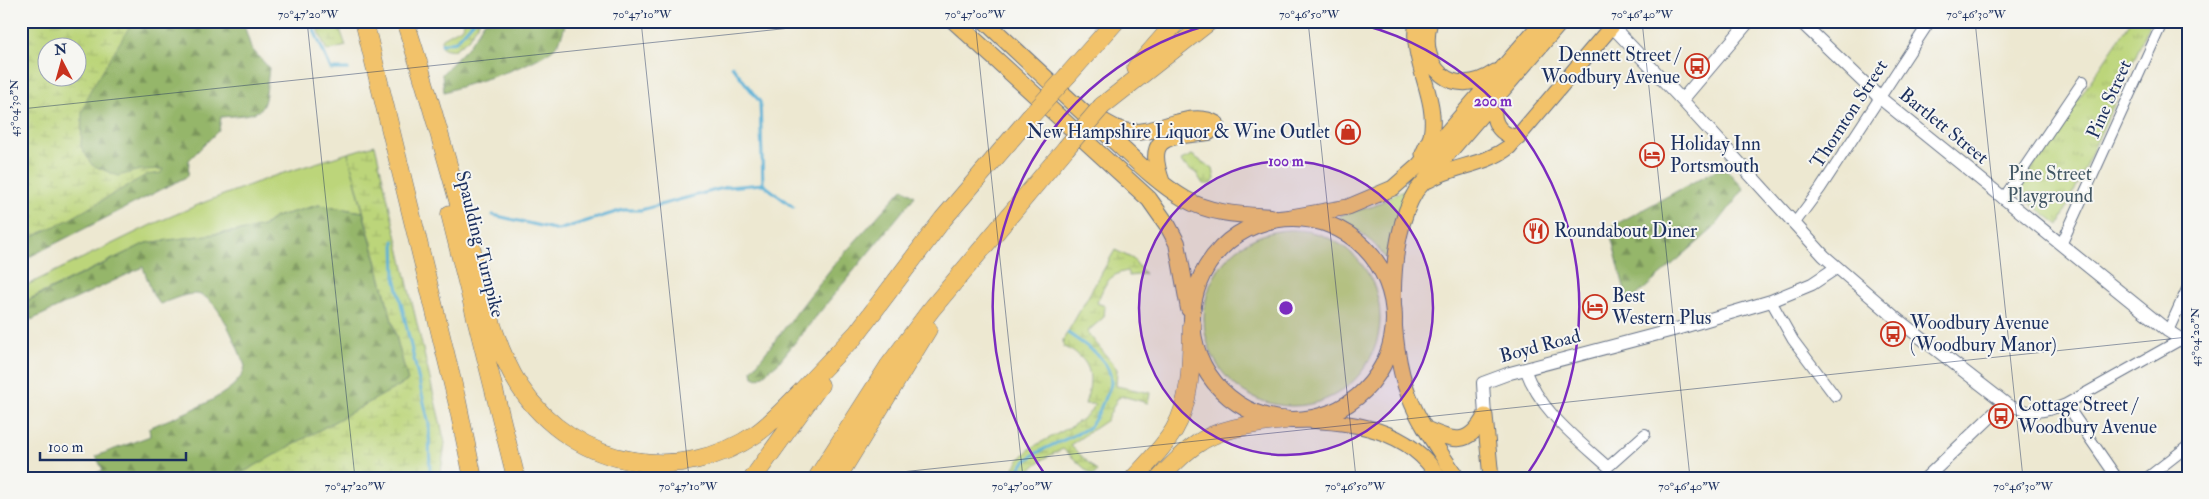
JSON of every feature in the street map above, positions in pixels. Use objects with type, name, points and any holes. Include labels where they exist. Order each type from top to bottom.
[{"type":"highway","points":[[364,21],[453,384],[473,478]]},
{"type":"highway","points":[[404,21],[432,101],[490,318],[498,341],[512,375],[528,399],[548,421],[566,434],[598,452],[641,462],[672,463],[717,454],[745,441],[772,421],[858,332]]},
{"type":"highway","name":"Spaulding Turnpike","points":[[404,21],[516,478]]},
{"type":"highway","points":[[954,21],[1126,176],[1154,207],[1168,226],[1177,243],[1199,356],[1218,387],[1248,410],[1260,415],[1292,420]]},
{"type":"highway","points":[[985,21],[1162,183],[1186,200],[1202,207],[1253,216],[1308,218],[1330,225],[1365,249],[1377,263],[1388,285],[1394,322],[1390,347],[1377,375],[1366,390],[1335,411],[1311,419],[1244,427],[1212,436],[1198,443],[1160,478]]},
{"type":"highway","points":[[753,478],[858,332],[943,219],[1030,117],[1116,21]]},
{"type":"highway","points":[[817,478],[888,367],[946,291],[1066,148],[1177,21]]},
{"type":"highway","points":[[1102,106],[1210,21]]},
{"type":"highway","points":[[1076,106],[1115,128],[1125,131],[1144,131],[1177,122],[1208,119],[1216,124],[1209,132],[1169,138],[1158,146],[1154,159],[1162,183]]},
{"type":"highway","points":[[1134,478],[1169,438],[1181,417],[1189,375],[1194,297],[1200,280],[1210,263],[1222,248],[1239,234],[1257,224],[1276,218],[1291,217]]},
{"type":"highway","points":[[837,478],[920,344],[946,291]]},
{"type":"main road","points":[[1417,21],[1414,38],[1429,101],[1431,124],[1431,136],[1418,166]]},
{"type":"main road","points":[[1430,21],[1427,31],[1429,54],[1433,66],[1448,80],[1472,84],[1488,76],[1509,60]]},
{"type":"main road","points":[[1291,217],[1333,211],[1363,202],[1393,188],[1418,166],[1543,21]]},
{"type":"main road","points":[[1457,478],[1415,410],[1405,387],[1394,322],[1395,269],[1401,225],[1411,200],[1423,183],[1562,21]]},
{"type":"main road","points":[[1423,183],[1448,170],[1490,159],[1509,147],[1609,24]]},
{"type":"main road","points":[[1496,98],[1493,113],[1497,127],[1509,136],[1518,138]]},
{"type":"main road","points":[[1426,429],[1445,439],[1464,438],[1479,426],[1485,416]]},
{"type":"main road","points":[[1485,416],[1491,478]]},
{"type":"main road","points":[[1292,420],[1345,423],[1384,432],[1416,451],[1439,478]]},
{"type":"street","points":[[1682,100],[1749,21]]},
{"type":"street","name":"Bartlett Street","points":[[1800,21],[1880,98],[2061,246],[2184,342]]},
{"type":"street","name":"Thornton Street","points":[[1794,224],[1820,189],[1930,21]]},
{"type":"street","name":"Pine Street","points":[[2061,246],[2163,21]]},
{"type":"street","points":[[1609,24],[1682,100],[1836,268],[1898,320],[2005,403],[2017,409],[2037,413],[2048,411],[2066,404],[2184,342]]},
{"type":"street","points":[[2003,199],[2083,81]]},
{"type":"street","name":"Boyd Road","points":[[1485,416],[1483,383],[1525,369],[1673,330],[1771,301],[1812,284],[1836,268]]},
{"type":"street","points":[[2168,331],[2188,287]]},
{"type":"street","points":[[1771,301],[1793,340],[1836,396]]},
{"type":"street","points":[[1525,369],[1534,390],[1548,410],[1608,467],[1644,434]]},
{"type":"street","points":[[1926,478],[2005,403]]},
{"type":"street","points":[[2066,404],[2117,478]]},
{"type":"street","points":[[2147,478],[2188,446]]},
{"type":"green space","points":[[21,21],[243,21],[251,48],[269,68],[264,103],[261,109],[256,112],[221,117],[219,130],[189,160],[188,176],[21,261]]},
{"type":"green space","points":[[21,21],[133,21],[90,91],[82,113],[81,147],[92,165],[118,176],[140,170],[163,169],[161,173],[146,175],[70,219],[21,242]]},
{"type":"green space","points":[[314,21],[337,21],[346,46],[327,51]]},
{"type":"green space","points":[[465,21],[480,21],[468,39],[454,50],[442,48],[441,39],[461,28]]},
{"type":"green space","points":[[485,21],[566,21],[558,43],[543,56],[501,74],[444,92],[442,74],[468,47]]},
{"type":"green space","name":"Pine Street Playground","points":[[2131,21],[2142,21],[2150,24],[2059,225],[2016,192]]},
{"type":"green space","points":[[375,145],[445,443],[440,478],[233,478],[408,381],[348,153]]},
{"type":"green space","points":[[348,153],[363,212],[319,205],[275,217],[263,226],[246,230],[146,243],[21,303],[21,288],[153,224],[271,177]]},
{"type":"green space","points":[[1192,155],[1213,169],[1215,179],[1211,184],[1203,184],[1196,173],[1182,164],[1181,160]]},
{"type":"green space","points":[[1723,166],[1744,189],[1714,228],[1628,303],[1609,228]]},
{"type":"green space","points":[[903,188],[915,196],[778,363],[758,379],[753,377],[752,370],[833,266]]},
{"type":"green space","points":[[1405,189],[1409,192],[1392,253],[1388,258],[1385,258],[1365,236],[1340,219],[1340,215],[1374,206]]},
{"type":"green space","points":[[319,205],[363,212],[408,381],[233,478],[87,478],[103,470],[96,456],[150,436],[149,428],[219,396],[232,387],[241,377],[245,366],[228,326],[208,299],[201,295],[191,294],[160,304],[153,295],[143,267],[31,320],[27,301],[146,243],[246,230],[263,226],[275,217]]},
{"type":"green space","points":[[1283,230],[1301,230],[1318,233],[1334,240],[1360,262],[1370,276],[1377,292],[1380,318],[1379,335],[1374,352],[1360,374],[1348,386],[1334,396],[1318,403],[1301,406],[1283,406],[1266,403],[1250,396],[1224,374],[1214,360],[1207,344],[1204,327],[1204,309],[1207,292],[1214,276],[1236,250],[1250,240],[1266,233]]},
{"type":"green space","points":[[1115,250],[1133,259],[1145,274],[1129,276],[1127,271],[1115,275],[1107,282],[1097,303],[1105,306],[1104,317],[1087,332],[1117,369],[1116,386],[1150,393],[1148,403],[1122,396],[1117,399],[1107,420],[1070,445],[1097,471],[1093,476],[1063,449],[1046,457],[1025,478],[1009,478],[1026,452],[1076,423],[1091,411],[1095,404],[1085,404],[1090,386],[1089,370],[1086,364],[1074,352],[1064,347],[1063,340]]},
{"type":"waterway","points":[[310,21],[331,69],[348,69]]},
{"type":"waterway","points":[[442,44],[456,41],[474,21]]},
{"type":"waterway","points":[[732,66],[760,102],[763,184],[793,207]]},
{"type":"waterway","points":[[493,215],[558,230],[623,210],[641,210],[727,187],[763,184]]},
{"type":"waterway","points":[[394,241],[395,277],[429,424],[430,478]]},
{"type":"waterway","points":[[1015,478],[1019,468],[1027,460],[1089,427],[1097,417],[1110,386],[1110,374],[1102,360],[1068,333]]},
{"type":"place","name":"Dennett Street / Woodbury Avenue","points":[[1697,66]]},
{"type":"place","name":"New Hampshire Liquor & Wine Outlet","points":[[1348,132]]},
{"type":"place","name":"Holiday Inn Portsmouth","points":[[1652,155]]},
{"type":"place","name":"Roundabout Diner","points":[[1536,231]]},
{"type":"place","name":"Best Western Plus","points":[[1595,307]]},
{"type":"place","name":"Woodbury Avenue (Woodbury Manor)","points":[[1893,334]]},
{"type":"place","name":"Cottage Street / Woodbury Avenue","points":[[2001,416]]}]
